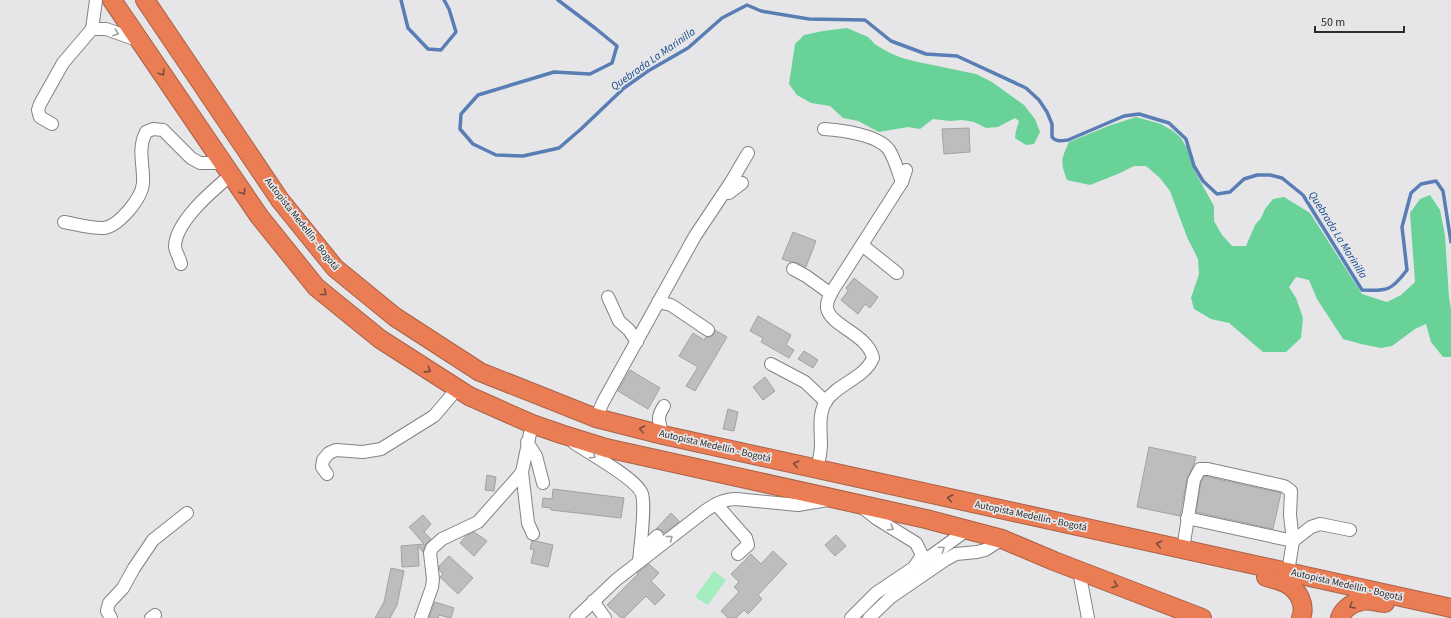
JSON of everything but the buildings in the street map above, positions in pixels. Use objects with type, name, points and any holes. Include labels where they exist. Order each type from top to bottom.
[{"type":"highway","points":[[112,0],[259,216],[316,286],[380,339],[468,396],[532,424],[606,448],[835,499],[1002,539],[1079,571],[1202,618]]},
{"type":"highway","name":"Autopista Medellín - Bogotá","points":[[145,0],[280,200],[335,268],[395,317],[480,372],[596,418],[663,435],[1448,608]]},
{"type":"highway","points":[[1210,555],[1250,573],[1279,580],[1288,584],[1299,596],[1304,607],[1301,618]]},
{"type":"highway","points":[[1340,618],[1342,613],[1351,605],[1363,600],[1408,607],[1448,608]]},
{"type":"street","points":[[52,124],[40,117],[38,110],[40,104],[63,63],[92,29],[96,0]]},
{"type":"street","points":[[92,29],[106,29],[140,40]]},
{"type":"street","points":[[64,222],[103,228],[110,226],[125,214],[139,198],[143,185],[141,142],[146,132],[153,129],[163,130],[190,158],[200,163],[218,163],[227,168],[188,215],[177,236],[175,247],[181,264]]},
{"type":"street","points":[[824,129],[862,135],[884,144],[892,156],[902,182]]},
{"type":"street","points":[[596,418],[694,236],[723,193],[737,183],[748,154]]},
{"type":"street","points":[[818,469],[821,445],[821,417],[826,402],[831,395],[868,368],[873,358],[872,352],[866,343],[834,318],[830,313],[827,308],[831,294],[902,182],[906,170]]},
{"type":"street","points":[[862,245],[897,273]]},
{"type":"street","points":[[793,269],[806,276],[831,294]]},
{"type":"street","points":[[608,297],[619,320],[629,330],[636,342]]},
{"type":"street","points":[[658,302],[671,305],[708,330]]},
{"type":"street","points":[[771,364],[805,382],[826,402]]},
{"type":"street","points":[[326,474],[322,467],[323,460],[329,453],[336,450],[363,452],[381,449],[434,416],[457,389]]},
{"type":"street","points":[[663,435],[658,421],[659,414],[664,406]]},
{"type":"street","points":[[532,424],[527,442],[522,472],[528,523],[533,534]]},
{"type":"street","points":[[561,434],[622,474],[640,489],[643,496],[640,556]]},
{"type":"street","points":[[527,442],[536,456],[543,483]]},
{"type":"street","points":[[1183,549],[1194,480],[1200,469],[1208,469],[1284,486],[1291,492],[1290,515],[1293,541],[1288,572]]},
{"type":"street","points":[[421,618],[432,587],[433,579],[430,553],[432,548],[442,539],[478,522],[522,472]]},
{"type":"street","points":[[640,556],[704,511],[727,499],[798,505],[835,499]]},
{"type":"street","points":[[716,504],[746,538],[748,545],[738,554]]},
{"type":"street","points":[[859,505],[877,519],[916,543],[922,555],[915,566]]},
{"type":"street","points":[[111,618],[108,611],[109,602],[123,588],[134,568],[153,540],[187,513]]},
{"type":"street","points":[[1187,518],[1293,541],[1311,528],[1320,524],[1350,530]]},
{"type":"street","points":[[851,618],[876,593],[967,530]]},
{"type":"street","points":[[582,616],[593,601],[640,556],[657,536]]},
{"type":"street","points":[[869,618],[891,597],[945,560],[956,554],[985,550],[1002,539]]},
{"type":"street","points":[[1079,571],[1088,618]]},
{"type":"street","points":[[593,601],[605,618]]},
{"type":"green space","points":[[847,28],[868,37],[876,45],[902,58],[976,74],[992,82],[1024,105],[1035,119],[1040,132],[1034,144],[1026,145],[1015,138],[1019,121],[1015,118],[998,127],[986,128],[974,122],[933,119],[920,129],[908,127],[879,132],[858,121],[843,118],[830,106],[811,103],[797,95],[789,84],[795,44],[804,35]]},
{"type":"green space","points":[[1136,117],[1161,124],[1181,138],[1187,148],[1194,170],[1214,206],[1214,221],[1222,235],[1232,246],[1246,246],[1255,225],[1261,218],[1265,209],[1273,199],[1284,197],[1310,213],[1362,294],[1387,302],[1401,295],[1415,282],[1410,213],[1420,199],[1430,195],[1440,210],[1445,235],[1451,310],[1451,357],[1443,357],[1431,342],[1426,324],[1415,329],[1392,346],[1381,348],[1343,339],[1317,299],[1309,280],[1296,277],[1289,287],[1296,298],[1303,318],[1301,338],[1286,352],[1263,352],[1229,323],[1211,319],[1194,309],[1191,298],[1199,274],[1198,259],[1187,237],[1170,191],[1160,178],[1146,166],[1134,166],[1090,185],[1067,180],[1065,174],[1062,161],[1069,142],[1111,125]]},
{"type":"green space","points":[[714,571],[726,580],[708,605],[695,597]]},
{"type":"waterway","name":"Quebrada La Marinilla","points":[[401,0],[408,28],[428,49],[441,50],[456,32],[449,9],[444,0]]},
{"type":"waterway","name":"Quebrada La Marinilla","points":[[558,0],[617,46],[612,63],[590,74],[554,72],[478,95],[461,114],[460,129],[473,144],[496,155],[523,156],[559,148],[624,88],[648,71],[688,48],[722,18],[747,5],[761,11],[809,19],[865,20],[891,41],[926,54],[957,56],[1026,88],[1039,100],[1047,112],[1052,124],[1052,137],[1057,140],[1068,140],[1124,116],[1139,114],[1169,123],[1186,139],[1194,166],[1203,181],[1217,194],[1230,192],[1244,179],[1257,175],[1270,175],[1282,178],[1303,195],[1362,290],[1383,290],[1393,286],[1407,270],[1402,227],[1411,193],[1421,184],[1436,181],[1443,191],[1451,242]]}]
